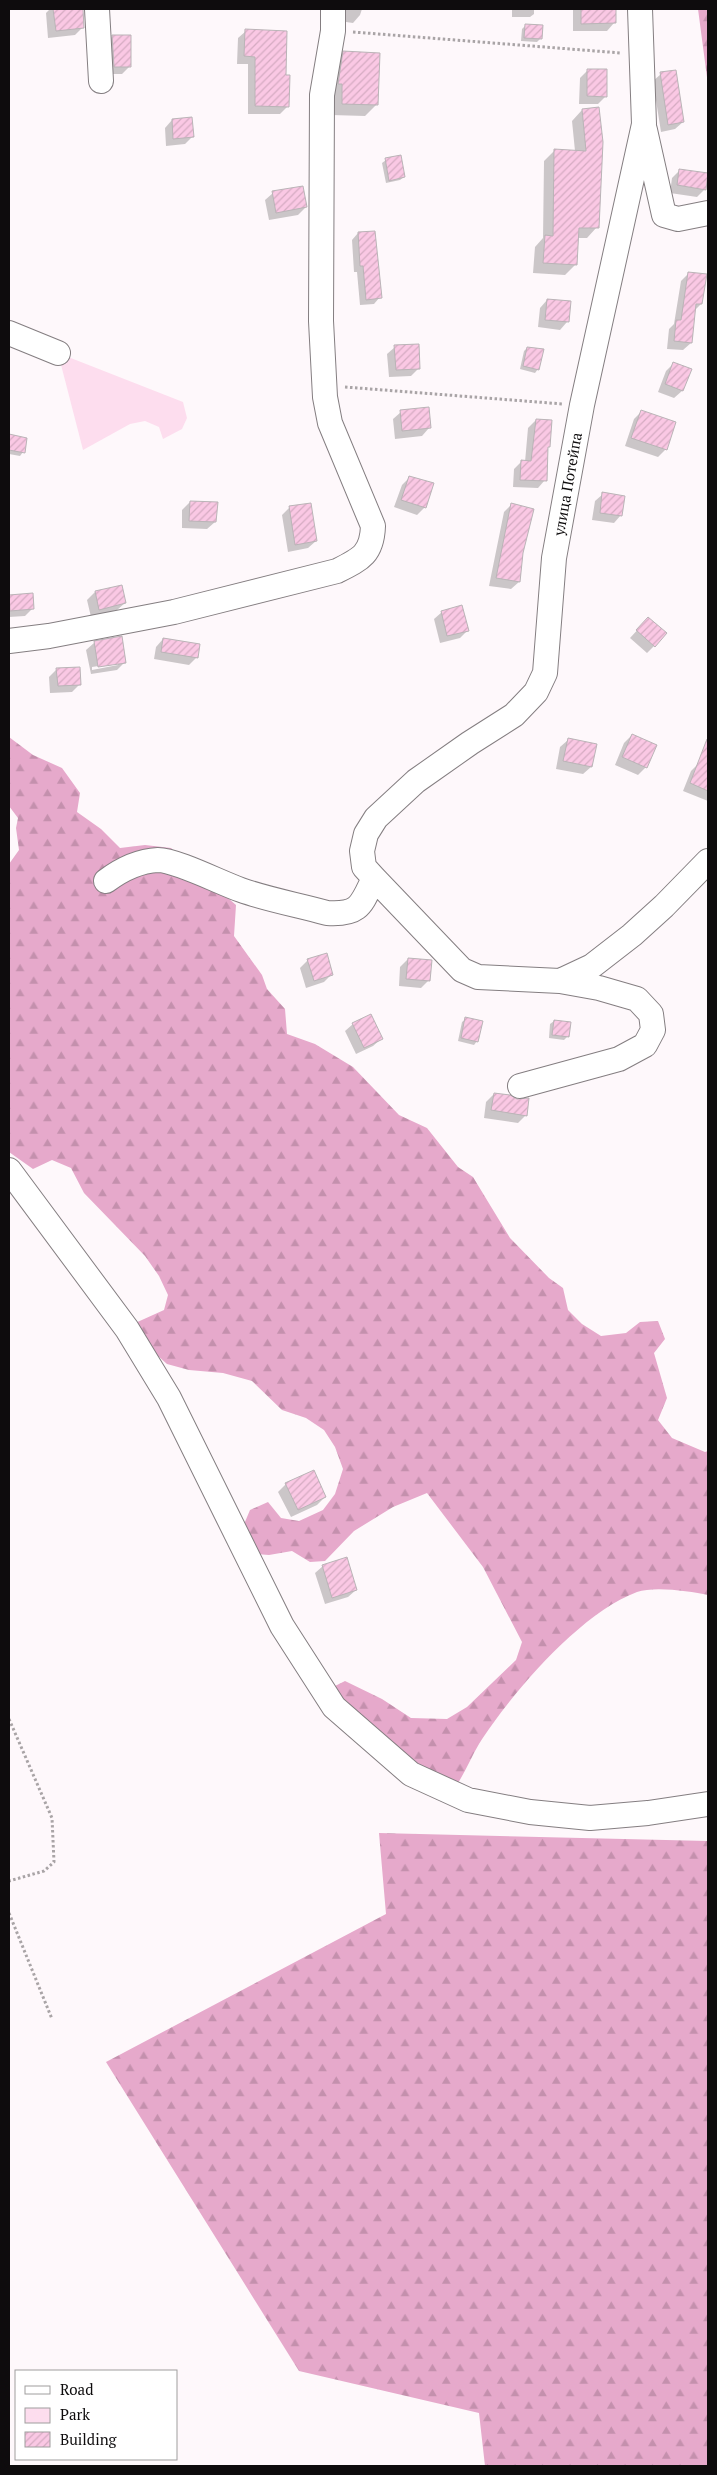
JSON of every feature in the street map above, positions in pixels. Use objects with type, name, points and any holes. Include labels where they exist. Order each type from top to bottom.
[{"type":"street","points":[[97,9],[101,81]]},
{"type":"street","name":"улица Потейпа","points":[[520,1086],[619,1059],[645,1045],[653,1030],[651,1014],[637,999],[599,988],[560,981],[478,977],[462,970],[364,867],[362,851],[366,834],[376,818],[416,781],[514,715],[536,692],[545,673],[554,558],[582,406],[644,124],[640,9]]},
{"type":"street","points":[[9,641],[49,636],[174,612],[337,571],[356,562],[366,553],[372,540],[373,526],[330,423],[325,386],[321,321],[322,95],[333,20]]},
{"type":"street","points":[[644,124],[664,215],[678,219],[708,213]]},
{"type":"street","points":[[9,333],[58,353]]},
{"type":"street","points":[[106,881],[119,870],[139,863],[160,860],[179,864],[210,879],[244,891],[327,912],[340,913],[354,911],[362,903],[374,878]]},
{"type":"street","points":[[560,981],[592,966],[632,935],[664,906],[708,860]]},
{"type":"street","points":[[9,1170],[127,1329],[169,1398],[282,1626],[334,1707],[411,1774],[468,1800],[530,1812],[590,1818],[648,1813],[708,1804]]},
{"type":"path","points":[[333,20],[642,54]]},
{"type":"path","points":[[325,386],[582,406]]},
{"type":"path","points":[[9,1719],[52,1818],[54,1839],[54,1862],[44,1872],[9,1881]]},
{"type":"path","points":[[9,1913],[52,2019]]},
{"type":"green space","points":[[698,9],[708,9],[708,85]]},
{"type":"green space","points":[[58,353],[183,402],[187,418],[182,429],[163,439],[159,427],[145,421],[130,424],[83,450]]},
{"type":"green space","points":[[9,737],[33,755],[62,768],[80,793],[77,812],[101,829],[120,848],[145,845],[171,848],[236,905],[234,936],[262,975],[267,989],[285,1009],[287,1034],[315,1044],[353,1067],[399,1115],[427,1128],[458,1167],[473,1177],[510,1238],[549,1278],[563,1288],[568,1310],[582,1324],[601,1336],[626,1333],[640,1322],[658,1321],[665,1339],[654,1353],[667,1398],[658,1420],[672,1438],[705,1452],[708,1451],[708,1595],[672,1590],[644,1590],[615,1603],[593,1618],[570,1636],[549,1657],[509,1702],[479,1744],[453,1790],[408,1766],[338,1699],[335,1686],[345,1681],[382,1699],[411,1718],[447,1719],[467,1707],[516,1660],[522,1642],[483,1567],[427,1493],[393,1507],[354,1531],[325,1561],[310,1562],[292,1551],[269,1555],[256,1554],[242,1529],[250,1510],[268,1502],[281,1518],[299,1521],[323,1510],[335,1494],[343,1469],[335,1447],[324,1430],[306,1418],[282,1410],[252,1381],[223,1373],[189,1370],[167,1364],[148,1347],[133,1324],[164,1310],[168,1295],[159,1276],[145,1256],[84,1193],[71,1168],[52,1160],[33,1169],[9,1152],[9,864],[19,850],[16,828],[18,818],[9,806]]},
{"type":"green space","points":[[379,1833],[708,1841],[708,2466],[485,2466],[479,2413],[299,2371],[106,2062],[386,1914]]},
{"type":"building","points":[[53,9],[83,9],[84,28],[56,31]]},
{"type":"building","points":[[581,9],[616,9],[616,23],[581,24]]},
{"type":"building","points":[[525,24],[543,25],[542,39],[524,38]]},
{"type":"building","points":[[245,29],[287,31],[286,75],[290,75],[289,107],[255,106],[255,57],[244,56]]},
{"type":"building","points":[[112,35],[131,35],[131,67],[114,67]]},
{"type":"building","points":[[343,51],[380,53],[378,105],[342,104],[342,84],[338,84]]},
{"type":"building","points":[[587,69],[607,69],[607,97],[587,96]]},
{"type":"building","points":[[676,70],[684,122],[668,125],[660,72]]},
{"type":"building","points":[[599,107],[603,142],[599,228],[579,228],[577,265],[543,263],[545,235],[553,236],[554,149],[586,151],[582,109]]},
{"type":"building","points":[[192,117],[194,137],[173,139],[172,119]]},
{"type":"building","points":[[401,155],[405,177],[389,181],[385,158]]},
{"type":"building","points":[[679,169],[708,173],[706,190],[677,185]]},
{"type":"building","points":[[303,186],[307,207],[276,213],[272,191]]},
{"type":"building","points":[[375,231],[382,298],[366,300],[363,266],[360,266],[358,232]]},
{"type":"building","points":[[688,272],[707,274],[702,304],[696,304],[692,343],[674,341],[676,320],[681,320]]},
{"type":"building","points":[[547,299],[571,301],[569,322],[545,320]]},
{"type":"building","points":[[419,344],[420,369],[396,370],[394,345]]},
{"type":"building","points":[[527,347],[544,349],[539,370],[523,366]]},
{"type":"building","points":[[673,362],[692,369],[683,391],[665,384]]},
{"type":"building","points":[[429,407],[431,428],[402,431],[400,410]]},
{"type":"building","points":[[641,410],[676,422],[667,450],[631,438]]},
{"type":"building","points":[[536,419],[552,420],[550,447],[548,447],[547,481],[520,480],[521,460],[531,461]]},
{"type":"building","points":[[9,434],[27,438],[25,453],[9,450]]},
{"type":"building","points":[[409,476],[434,483],[426,508],[401,500]]},
{"type":"building","points":[[602,492],[625,496],[622,516],[600,513]]},
{"type":"building","points":[[190,501],[218,502],[216,522],[189,521]]},
{"type":"building","points":[[311,503],[317,541],[295,545],[289,506]]},
{"type":"building","points":[[511,503],[534,509],[523,553],[520,582],[496,578]]},
{"type":"building","points":[[122,585],[126,603],[99,610],[95,591]]},
{"type":"building","points":[[33,593],[34,609],[10,611],[9,595]]},
{"type":"building","points":[[462,605],[469,631],[447,636],[441,611]]},
{"type":"building","points":[[648,617],[667,633],[655,647],[636,630]]},
{"type":"building","points":[[122,636],[126,663],[98,667],[94,641]]},
{"type":"building","points":[[163,638],[200,644],[198,658],[161,652]]},
{"type":"building","points":[[80,667],[81,685],[58,686],[56,668]]},
{"type":"building","points":[[632,734],[657,745],[647,768],[622,757]]},
{"type":"building","points":[[568,738],[597,744],[592,767],[563,761]]},
{"type":"building","points":[[708,739],[708,791],[690,783]]},
{"type":"building","points":[[327,953],[333,975],[314,981],[307,959]]},
{"type":"building","points":[[408,958],[432,960],[430,981],[406,979]]},
{"type":"building","points":[[371,1014],[383,1039],[364,1048],[352,1023]]},
{"type":"building","points":[[465,1017],[483,1021],[478,1042],[461,1038]]},
{"type":"building","points":[[554,1020],[571,1022],[569,1037],[552,1035]]},
{"type":"building","points":[[494,1093],[510,1095],[517,1099],[529,1098],[527,1116],[491,1110]]},
{"type":"building","points":[[314,1470],[326,1497],[298,1510],[285,1483]]},
{"type":"building","points":[[347,1557],[357,1590],[332,1598],[322,1565]]}]
